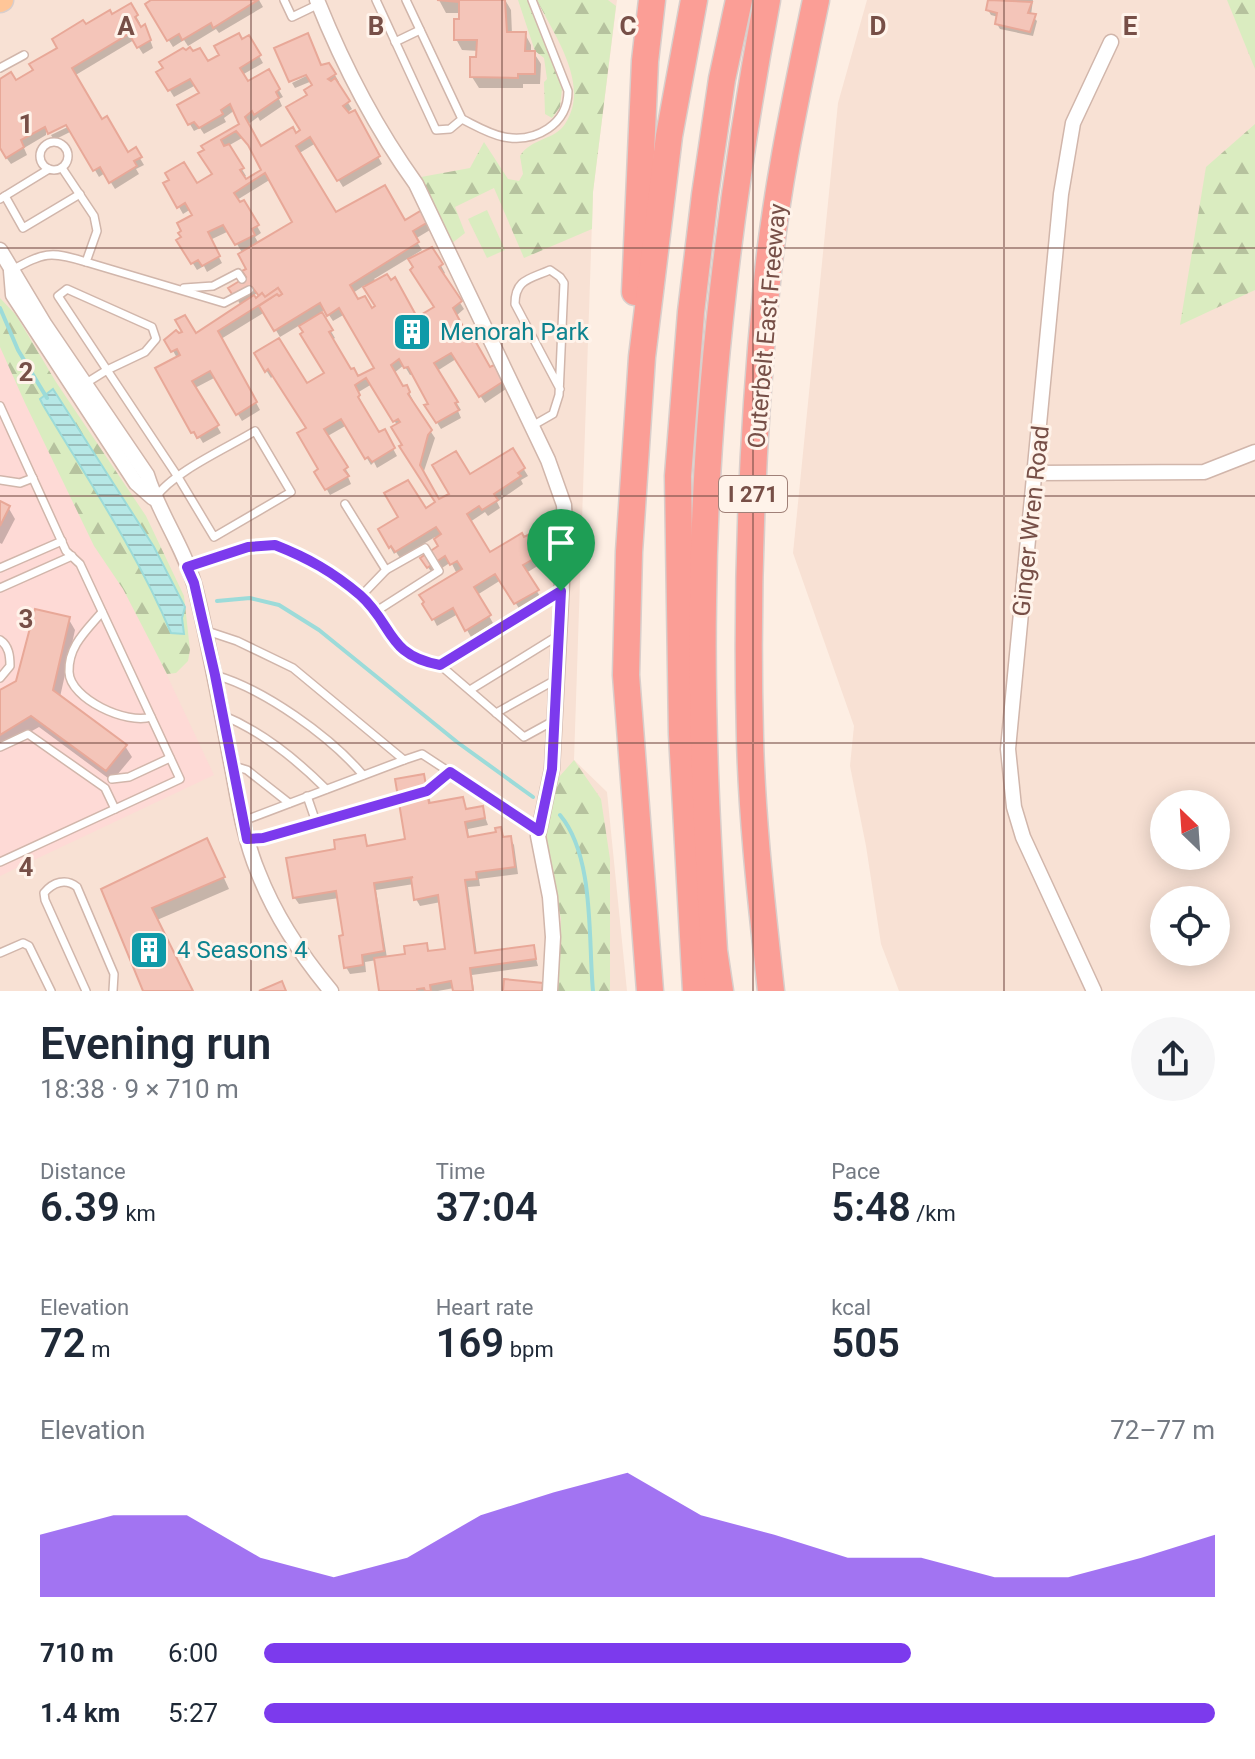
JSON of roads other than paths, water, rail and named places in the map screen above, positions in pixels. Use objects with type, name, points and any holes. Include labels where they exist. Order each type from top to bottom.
[{"type":"highway","points":[[650,991],[626,675],[634,297],[645,61],[652,0]]},
{"type":"highway","points":[[629,552],[642,357],[669,136],[694,0]]},
{"type":"highway","points":[[696,991],[682,734],[678,476],[691,312],[705,195],[722,79],[739,0]]},
{"type":"highway","points":[[720,991],[714,951],[703,706],[706,496],[713,381],[726,257],[749,96],[767,0]]},
{"type":"highway","name":"Outerbelt East Freeway","points":[[771,991],[759,883],[750,739],[750,576],[755,442],[766,289],[786,145],[816,0]]},
{"type":"street","points":[[318,2],[356,86],[388,145],[416,184],[532,426],[564,505],[552,769],[539,831],[553,937],[550,991]]},
{"type":"street","name":"Ginger Wren Road","points":[[1094,991],[1023,837],[1009,778],[1008,749],[1061,194],[1073,123],[1111,42]]},
{"type":"street","points":[[0,250],[80,387],[147,475],[154,499],[170,525],[187,567],[205,631],[247,839],[269,899],[290,937],[331,991]]},
{"type":"street","points":[[1036,473],[1204,472],[1255,452]]},
{"type":"lane","points":[[284,0],[292,17],[318,2]]},
{"type":"lane","points":[[376,0],[436,130],[450,129],[462,119]]},
{"type":"lane","points":[[406,0],[462,119],[507,138],[552,128],[568,107],[568,91],[532,0]]},
{"type":"lane","points":[[395,42],[420,30]]},
{"type":"lane","points":[[0,68],[24,55]]},
{"type":"lane","points":[[49,169],[42,162],[41,154],[45,146],[54,142],[68,152],[62,168]]},
{"type":"lane","points":[[62,168],[49,169],[3,198],[23,228],[80,194]]},
{"type":"lane","points":[[62,168],[94,216],[97,231],[86,262]]},
{"type":"lane","points":[[10,271],[40,255],[62,254],[224,303],[249,290]]},
{"type":"lane","points":[[532,426],[553,414],[560,389],[564,283],[550,270],[520,284],[515,292],[515,304],[560,389]]},
{"type":"lane","points":[[178,288],[208,287],[238,273],[242,279]]},
{"type":"lane","points":[[80,387],[107,370],[145,352],[156,339],[152,327],[67,289],[58,296],[107,370],[178,477],[214,537],[291,492],[255,431],[178,477],[164,485],[154,499]]},
{"type":"lane","points":[[0,406],[62,541],[80,564],[180,779],[0,862]]},
{"type":"lane","points":[[0,480],[20,483],[33,478]]},
{"type":"lane","points":[[345,504],[386,570]]},
{"type":"lane","points":[[0,568],[62,541]]},
{"type":"lane","points":[[187,567],[248,547],[275,545],[314,560],[361,596],[393,642],[420,661],[440,665],[524,737],[555,720]]},
{"type":"lane","points":[[361,596],[386,570],[425,548],[439,571],[375,612]]},
{"type":"lane","points":[[0,588],[72,556]]},
{"type":"lane","points":[[440,665],[561,591]]},
{"type":"lane","points":[[102,612],[75,644],[69,675],[73,687],[106,711],[124,718],[151,717]]},
{"type":"lane","points":[[205,631],[237,641],[293,668],[404,760]]},
{"type":"lane","points":[[470,690],[559,635]]},
{"type":"lane","points":[[0,640],[5,643],[10,655],[10,666],[0,678]]},
{"type":"lane","points":[[215,675],[236,681],[276,702],[346,756],[363,775]]},
{"type":"lane","points":[[496,713],[557,679]]},
{"type":"lane","points":[[222,715],[261,736],[307,770],[326,789]]},
{"type":"lane","points":[[0,747],[28,734],[105,788],[115,809]]},
{"type":"lane","points":[[243,821],[422,754],[539,831]]},
{"type":"lane","points":[[112,779],[129,777],[170,758]]},
{"type":"lane","points":[[232,765],[247,770],[289,803]]},
{"type":"lane","points":[[247,839],[263,838],[427,791],[450,772]]},
{"type":"lane","points":[[307,796],[316,822]]},
{"type":"lane","points":[[86,991],[45,900],[44,893],[48,887],[62,881],[77,887],[114,974],[113,991]]},
{"type":"lane","points":[[0,953],[23,943],[29,946],[51,991]]},
{"type":"water","points":[[53,389],[154,547],[185,607],[182,618],[184,634],[171,633],[127,545],[43,405],[40,399]]},
{"type":"waterway","points":[[0,308],[18,350],[47,398]]},
{"type":"waterway","points":[[217,601],[250,598],[279,605],[319,630],[457,742],[533,797]]},
{"type":"waterway","points":[[560,815],[571,832],[585,875],[593,991]]},
{"type":"place","name":"Menorah Park","points":[[412,332]]},
{"type":"place","name":"4 Seasons 4","points":[[149,950]]}]
